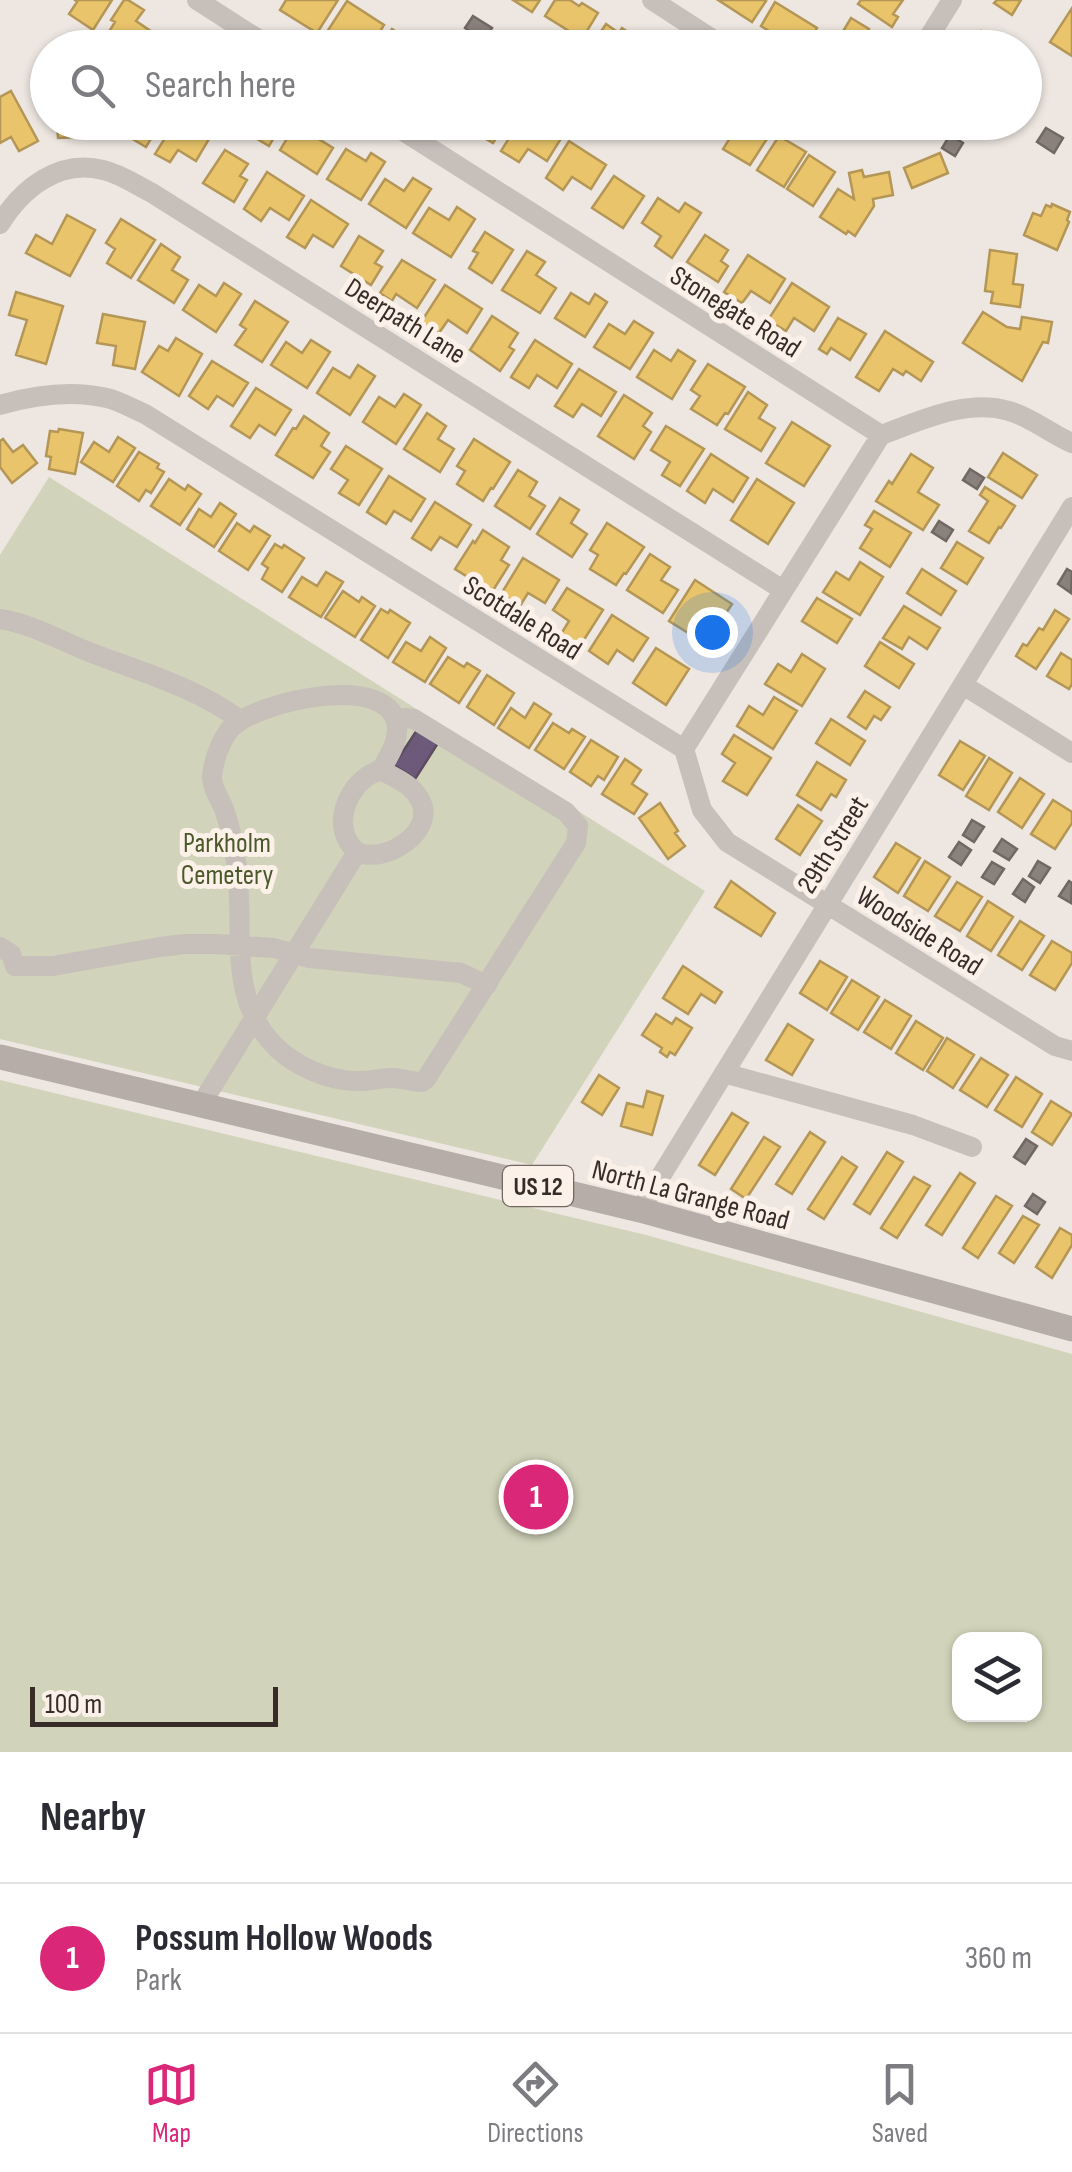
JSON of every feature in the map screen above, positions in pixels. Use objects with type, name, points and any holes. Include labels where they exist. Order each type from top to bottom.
[{"type":"main road","name":"North La Grange Road","points":[[0,1058],[640,1210],[1072,1329]]},
{"type":"street","points":[[197,0],[244,30]]},
{"type":"street","points":[[652,0],[698,30]]},
{"type":"street","points":[[933,30],[952,0]]},
{"type":"street","name":"Stonegate Road","points":[[418,140],[880,435]]},
{"type":"street","name":"Deerpath Lane","points":[[0,224],[15,202],[45,177],[83,167],[118,175],[783,590]]},
{"type":"street","name":"Scotdale Road","points":[[0,405],[65,394],[108,398],[146,414],[684,750]]},
{"type":"street","points":[[684,750],[880,435],[984,406],[1014,412],[1072,443]]},
{"type":"street","name":"29th Street","points":[[640,1210],[1072,507]]},
{"type":"street","points":[[0,620],[35,627],[191,690],[240,720]]},
{"type":"street","points":[[962,685],[1072,754]]},
{"type":"street","points":[[381,770],[396,742],[397,722],[384,705],[357,695],[284,702],[240,720],[227,732],[212,776],[226,814],[237,866],[241,982],[254,1019],[281,1052],[315,1072],[352,1082],[392,1078],[422,1082],[431,1075],[576,843],[578,826],[566,812],[414,719],[397,722]]},
{"type":"street","name":"Woodside Road","points":[[684,750],[702,810],[727,842],[1054,1046],[1072,1052]]},
{"type":"street","points":[[381,770],[416,794],[422,802],[421,822],[405,844],[394,850],[374,856],[357,852],[349,846],[343,829],[345,809],[356,786],[371,772],[381,770]]},
{"type":"street","points":[[200,1106],[357,852]]},
{"type":"street","points":[[0,947],[11,954],[7,973],[185,944],[274,948],[309,958],[462,973],[487,985]]},
{"type":"street","points":[[724,1074],[913,1125],[972,1146]]},
{"type":"green space","name":"Parkholm Cemetery","points":[[49,477],[705,891],[532,1165],[0,1039],[0,555]]},
{"type":"green space","points":[[0,1080],[646,1235],[1072,1354],[1072,1752],[0,1752]]},
{"type":"building: Homes","points":[[75,0],[112,0],[93,30],[69,14]]},
{"type":"building: Homes","points":[[124,0],[128,0],[144,10],[136,21],[149,30],[110,30],[115,22],[111,20]]},
{"type":"building: Homes","points":[[286,0],[338,0],[319,30],[312,30],[280,10]]},
{"type":"building: Homes","points":[[513,0],[540,0],[532,12]]},
{"type":"building: Homes","points":[[555,0],[570,0],[579,6],[582,3],[598,13],[588,30],[568,30],[545,16]]},
{"type":"building: Homes","points":[[718,0],[764,0],[766,1],[752,22]]},
{"type":"building: Homes","points":[[861,0],[903,0],[893,14],[898,17],[892,27],[858,4]]},
{"type":"building: Homes","points":[[1021,0],[1012,15],[994,3]]},
{"type":"building: Homes","points":[[347,1],[384,25],[381,30],[328,30]]},
{"type":"building: Homes","points":[[775,2],[817,28],[767,30],[761,26]]},
{"type":"building: Homes","points":[[1072,8],[1072,56],[1050,42]]},
{"type":"building: Homes","points":[[851,18],[869,29],[868,30],[844,30]]},
{"type":"building: Homes","points":[[11,91],[30,126],[30,140],[38,141],[19,151],[11,137],[0,143],[0,97]]},
{"type":"building: Homes","points":[[164,140],[208,140],[196,161],[178,150],[170,162],[155,154]]},
{"type":"building: Homes","points":[[286,140],[320,140],[333,148],[317,174],[280,150]]},
{"type":"building: Homes","points":[[508,140],[560,140],[547,161],[528,149],[519,162],[501,151]]},
{"type":"building: Homes","points":[[729,140],[766,140],[750,165],[723,149]]},
{"type":"building: Homes","points":[[776,140],[786,140],[806,152],[784,187],[757,170]]},
{"type":"building: Homes","points":[[569,141],[606,165],[591,189],[572,177],[563,190],[546,178]]},
{"type":"building: Homes","points":[[346,149],[366,161],[371,153],[385,162],[361,200],[327,179]]},
{"type":"building: Homes","points":[[225,150],[248,164],[240,176],[247,180],[234,202],[203,183]]},
{"type":"building: Homes","points":[[940,153],[948,173],[912,188],[904,168]]},
{"type":"building: Homes","points":[[809,155],[835,172],[813,206],[787,189]]},
{"type":"building: Homes","points":[[862,170],[864,177],[889,172],[893,195],[873,199],[874,206],[855,236],[820,217],[838,189],[854,199],[849,173]]},
{"type":"building: Homes","points":[[267,172],[304,196],[289,220],[270,208],[261,221],[244,209]]},
{"type":"building: Homes","points":[[614,176],[644,196],[623,228],[592,208]]},
{"type":"building: Homes","points":[[413,178],[431,189],[406,228],[369,204],[385,179],[404,191]]},
{"type":"building: Homes","points":[[658,198],[679,212],[685,203],[701,213],[672,258],[655,246],[661,236],[642,223]]},
{"type":"building: Homes","points":[[311,200],[348,224],[333,247],[313,235],[305,248],[287,237]]},
{"type":"building: Homes","points":[[1046,205],[1070,212],[1057,250],[1024,235],[1033,213],[1041,216]]},
{"type":"building: Homes","points":[[457,207],[475,219],[451,257],[413,233],[429,208],[449,220]]},
{"type":"building: Homes","points":[[67,215],[95,230],[70,276],[26,253],[36,235],[52,244]]},
{"type":"building: Homes","points":[[121,219],[155,240],[131,278],[107,263],[115,249],[106,243]]},
{"type":"building: Homes","points":[[485,232],[513,250],[492,283],[469,268],[478,253],[473,251]]},
{"type":"building: Homes","points":[[705,235],[728,250],[721,261],[728,266],[718,282],[687,262]]},
{"type":"building: Homes","points":[[359,236],[383,251],[375,263],[382,267],[371,285],[341,266]]},
{"type":"building: Homes","points":[[161,244],[180,257],[172,270],[188,280],[174,303],[138,280]]},
{"type":"building: Homes","points":[[990,250],[1017,254],[1013,284],[1023,285],[1020,307],[991,303],[993,292],[985,291]]},
{"type":"building: Homes","points":[[527,251],[545,262],[536,275],[556,288],[540,313],[502,290]]},
{"type":"building: Homes","points":[[748,255],[785,279],[770,303],[751,291],[742,303],[724,292]]},
{"type":"building: Homes","points":[[402,260],[435,280],[417,308],[396,294],[392,301],[380,293]]},
{"type":"building: Homes","points":[[224,283],[241,294],[216,332],[183,310],[199,285],[216,296]]},
{"type":"building: Homes","points":[[792,283],[829,307],[814,331],[794,318],[786,331],[768,320]]},
{"type":"building: Homes","points":[[445,285],[482,309],[467,333],[448,320],[439,333],[421,322]]},
{"type":"building: Homes","points":[[16,292],[63,306],[46,364],[16,355],[27,320],[9,315]]},
{"type":"building: Homes","points":[[571,293],[589,304],[595,294],[607,302],[585,337],[555,318]]},
{"type":"building: Homes","points":[[255,301],[288,322],[262,362],[235,345],[246,329],[240,325]]},
{"type":"building: Homes","points":[[983,312],[1007,327],[1020,329],[1022,317],[1052,322],[1048,343],[1043,342],[1022,381],[963,343]]},
{"type":"building: Homes","points":[[103,314],[145,322],[135,369],[113,365],[116,346],[97,343]]},
{"type":"building: Homes","points":[[492,316],[518,333],[509,347],[514,350],[500,371],[470,350]]},
{"type":"building: Homes","points":[[838,318],[866,334],[850,360],[831,348],[827,354],[819,349]]},
{"type":"building: Homes","points":[[634,321],[653,333],[630,369],[594,347],[609,324],[625,334]]},
{"type":"building: Homes","points":[[885,331],[933,362],[921,381],[906,371],[903,375],[893,369],[879,391],[856,377]]},
{"type":"building: Homes","points":[[176,338],[202,354],[179,396],[142,372],[159,346],[168,351]]},
{"type":"building: Homes","points":[[311,340],[330,352],[307,388],[271,365],[286,342],[302,353]]},
{"type":"building: Homes","points":[[535,340],[572,364],[557,388],[537,375],[529,388],[511,377]]},
{"type":"building: Homes","points":[[654,350],[671,361],[678,350],[695,361],[672,399],[637,377]]},
{"type":"building: Homes","points":[[212,361],[248,383],[233,406],[217,396],[208,409],[189,396]]},
{"type":"building: Homes","points":[[708,364],[745,387],[717,425],[691,409],[700,396],[691,390]]},
{"type":"building: Homes","points":[[358,365],[375,376],[350,415],[317,393],[333,368],[350,378]]},
{"type":"building: Homes","points":[[579,369],[616,392],[601,416],[582,404],[573,417],[555,406]]},
{"type":"building: Homes","points":[[256,388],[291,410],[275,435],[259,425],[250,438],[231,426]]},
{"type":"building: Homes","points":[[748,392],[767,405],[759,418],[775,428],[761,451],[725,429]]},
{"type":"building: Homes","points":[[404,394],[421,405],[396,444],[363,422],[379,397],[395,407]]},
{"type":"building: Homes","points":[[624,395],[652,413],[643,426],[651,432],[634,459],[598,436]]},
{"type":"building: Homes","points":[[427,413],[446,426],[438,439],[454,449],[440,472],[404,449]]},
{"type":"building: Homes","points":[[304,416],[329,433],[321,446],[330,452],[313,478],[276,455]]},
{"type":"building: Homes","points":[[792,422],[830,446],[804,486],[766,463]]},
{"type":"building: Homes","points":[[666,426],[704,449],[680,486],[662,475],[670,462],[651,450]]},
{"type":"building: Homes","points":[[50,431],[83,433],[75,474],[49,469],[51,457],[46,456]]},
{"type":"building: Homes","points":[[118,437],[135,448],[113,482],[81,462],[94,442],[109,452]]},
{"type":"building: Homes","points":[[3,439],[13,452],[23,445],[37,463],[12,483],[0,467]]},
{"type":"building: Homes","points":[[474,439],[510,462],[483,501],[457,484],[465,471],[457,466]]},
{"type":"building: Homes","points":[[346,446],[382,469],[359,505],[339,493],[348,480],[331,469]]},
{"type":"building: Homes","points":[[139,452],[159,464],[157,468],[164,472],[151,493],[146,490],[139,501],[117,486]]},
{"type":"building: Homes","points":[[1003,453],[1037,475],[1022,498],[988,477]]},
{"type":"building: Homes","points":[[711,454],[748,478],[733,502],[713,489],[705,503],[687,491]]},
{"type":"building: Homes","points":[[911,454],[933,468],[918,492],[939,505],[923,530],[876,501]]},
{"type":"building: Homes","points":[[518,470],[537,482],[529,496],[545,506],[530,529],[495,506]]},
{"type":"building: Homes","points":[[389,476],[425,499],[411,521],[394,511],[386,524],[367,512]]},
{"type":"building: Homes","points":[[169,479],[185,490],[188,485],[201,494],[180,525],[151,506]]},
{"type":"building: Homes","points":[[757,479],[794,503],[768,544],[731,520]]},
{"type":"building: Homes","points":[[985,487],[1015,506],[989,543],[969,531],[988,501],[980,495]]},
{"type":"building: Homes","points":[[560,498],[579,510],[571,523],[587,534],[572,557],[537,534]]},
{"type":"building: Homes","points":[[435,502],[471,525],[457,547],[440,537],[431,550],[412,538]]},
{"type":"building: Homes","points":[[220,503],[236,514],[214,547],[187,529],[199,509],[211,517]]},
{"type":"building: Homes","points":[[874,511],[911,533],[890,567],[860,548],[872,529],[865,525]]},
{"type":"building: Homes","points":[[237,523],[250,532],[254,526],[270,536],[248,570],[219,551]]},
{"type":"building: Homes","points":[[607,523],[644,547],[616,585],[590,569],[598,555],[590,550]]},
{"type":"building: Homes","points":[[483,530],[509,547],[501,560],[509,565],[492,592],[455,569]]},
{"type":"building: Homes","points":[[957,542],[983,558],[967,584],[941,568]]},
{"type":"building: Homes","points":[[275,544],[282,548],[284,545],[304,558],[282,592],[262,579],[268,568],[262,564]]},
{"type":"building: Homes","points":[[650,554],[670,567],[661,580],[678,590],[663,613],[627,590]]},
{"type":"building: Homes","points":[[523,558],[559,580],[545,603],[528,593],[520,606],[501,594]]},
{"type":"building: Homes","points":[[860,562],[883,577],[860,615],[823,592],[836,572],[849,580]]},
{"type":"building: Homes","points":[[922,569],[956,591],[941,615],[907,593]]},
{"type":"building: Homes","points":[[326,572],[343,582],[321,617],[289,597],[302,577],[317,586]]},
{"type":"building: Homes","points":[[695,580],[732,604],[706,644],[669,621]]},
{"type":"building: Homes","points":[[567,588],[603,610],[580,646],[561,634],[569,621],[553,610]]},
{"type":"building: Homes","points":[[343,591],[359,602],[362,597],[375,606],[355,637],[325,618]]},
{"type":"building: Homes","points":[[817,598],[852,619],[837,643],[802,621]]},
{"type":"building: Homes","points":[[904,606],[940,628],[927,649],[909,637],[902,649],[883,638]]},
{"type":"building: Homes","points":[[381,609],[388,613],[390,610],[410,623],[388,658],[361,640]]},
{"type":"building: Homes","points":[[1055,610],[1069,619],[1036,669],[1016,656],[1039,628],[1043,630]]},
{"type":"building: Homes","points":[[612,615],[648,638],[633,661],[617,650],[608,664],[589,651]]},
{"type":"building: Homes","points":[[430,637],[446,648],[425,682],[393,662],[406,642],[421,651]]},
{"type":"building: Homes","points":[[880,642],[914,664],[899,688],[865,666]]},
{"type":"building: Homes","points":[[656,648],[689,669],[666,705],[633,683]]},
{"type":"building: Homes","points":[[1061,653],[1072,660],[1069,689],[1047,676]]},
{"type":"building: Homes","points":[[802,654],[825,669],[802,706],[765,684],[778,664],[791,672]]},
{"type":"building: Homes","points":[[448,657],[480,671],[459,703],[430,684]]},
{"type":"building: Homes","points":[[487,675],[514,693],[494,725],[467,707]]},
{"type":"building: Homes","points":[[865,691],[890,707],[881,720],[874,716],[866,729],[848,717]]},
{"type":"building: Homes","points":[[774,697],[797,711],[773,749],[737,726],[749,706],[763,715]]},
{"type":"building: Homes","points":[[534,703],[551,714],[529,748],[498,728],[511,708],[525,718]]},
{"type":"building: Homes","points":[[831,719],[865,741],[850,765],[816,743]]},
{"type":"building: Homes","points":[[553,723],[585,737],[564,769],[535,750]]},
{"type":"building: Homes","points":[[734,735],[771,758],[747,795],[723,781],[735,763],[722,754]]},
{"type":"building: Homes","points":[[591,740],[618,757],[604,780],[598,776],[591,786],[570,772]]},
{"type":"building: Homes","points":[[960,741],[985,756],[963,790],[939,775]]},
{"type":"building: Homes","points":[[989,758],[1012,773],[989,810],[966,796]]},
{"type":"building: Homes","points":[[625,759],[641,770],[632,784],[647,794],[634,814],[602,794]]},
{"type":"building: Homes","points":[[817,762],[846,780],[836,797],[831,794],[821,810],[797,795]]},
{"type":"building: Homes","points":[[1020,778],[1044,794],[1022,828],[998,812]]},
{"type":"building: Homes","points":[[1053,800],[1072,812],[1072,823],[1055,849],[1031,834]]},
{"type":"building: Homes","points":[[660,803],[685,846],[668,859],[639,818]]},
{"type":"building: Homes","points":[[798,805],[822,821],[800,855],[776,839]]},
{"type":"building: Homes","points":[[896,843],[920,858],[898,893],[874,877]]},
{"type":"building: Homes","points":[[925,861],[950,877],[928,911],[904,896]]},
{"type":"building: Homes","points":[[731,881],[775,913],[761,936],[715,907]]},
{"type":"building: Homes","points":[[957,882],[982,897],[960,931],[935,916]]},
{"type":"building: Homes","points":[[988,901],[1013,917],[991,951],[967,936]]},
{"type":"building: Homes","points":[[1020,921],[1044,936],[1022,970],[998,955]]},
{"type":"building: Homes","points":[[1052,941],[1072,953],[1072,963],[1055,990],[1030,975]]},
{"type":"building: Homes","points":[[820,961],[847,977],[827,1010],[800,993]]},
{"type":"building: Homes","points":[[683,966],[722,992],[715,1003],[701,994],[688,1014],[663,998]]},
{"type":"building: Homes","points":[[852,980],[879,997],[858,1030],[831,1013]]},
{"type":"building: Homes","points":[[885,1000],[911,1016],[891,1049],[864,1032]]},
{"type":"building: Homes","points":[[656,1014],[672,1024],[676,1018],[692,1028],[675,1055],[670,1052],[667,1057],[660,1052],[662,1048],[642,1035]]},
{"type":"building: Homes","points":[[916,1021],[943,1038],[923,1070],[896,1053]]},
{"type":"building: Homes","points":[[788,1024],[813,1040],[792,1075],[766,1060]]},
{"type":"building: Homes","points":[[947,1038],[974,1055],[953,1088],[927,1071]]},
{"type":"building: Homes","points":[[981,1058],[1008,1075],[987,1107],[960,1090]]},
{"type":"building: Homes","points":[[599,1075],[619,1088],[602,1115],[582,1102]]},
{"type":"building: Homes","points":[[1016,1077],[1042,1094],[1022,1127],[995,1110]]},
{"type":"building: Homes","points":[[647,1091],[663,1096],[652,1135],[621,1126],[627,1103],[643,1107]]},
{"type":"building: Homes","points":[[1051,1101],[1072,1114],[1052,1145],[1032,1132]]},
{"type":"building: Homes","points":[[732,1113],[748,1123],[715,1175],[699,1165]]},
{"type":"building: Homes","points":[[810,1132],[825,1142],[792,1194],[776,1184]]},
{"type":"building: Homes","points":[[764,1137],[780,1147],[746,1199],[731,1189]]},
{"type":"building: Homes","points":[[887,1152],[903,1162],[870,1214],[854,1204]]},
{"type":"building: Homes","points":[[842,1157],[857,1167],[824,1219],[808,1209]]},
{"type":"building: Homes","points":[[960,1173],[975,1183],[942,1235],[926,1225]]},
{"type":"building: Homes","points":[[914,1177],[930,1186],[897,1238],[881,1228]]},
{"type":"building: Homes","points":[[996,1196],[1012,1206],[978,1258],[963,1248]]},
{"type":"building: Homes","points":[[1023,1216],[1039,1225],[1014,1263],[999,1253]]},
{"type":"building: Homes","points":[[1060,1228],[1072,1235],[1072,1245],[1052,1278],[1036,1267]]},
{"type":"building: Offices","points":[[419,727],[440,740],[415,779],[394,765]]},
{"type":"building: Industry","points":[[473,16],[492,28],[468,30],[465,28]]},
{"type":"building: Industry","points":[[1046,128],[1063,138],[1054,153],[1037,142],[1042,140]]},
{"type":"building: Industry","points":[[947,140],[963,143],[955,156],[942,148]]},
{"type":"building: Industry","points":[[970,469],[984,478],[977,489],[963,480]]},
{"type":"building: Industry","points":[[939,521],[953,530],[946,541],[932,532]]},
{"type":"building: Industry","points":[[1067,569],[1072,572],[1071,593],[1058,584]]},
{"type":"building: Industry","points":[[972,820],[984,827],[974,842],[963,835]]},
{"type":"building: Industry","points":[[1002,839],[1017,849],[1009,860],[994,851]]},
{"type":"building: Industry","points":[[959,842],[971,850],[961,865],[949,857]]},
{"type":"building: Industry","points":[[1038,861],[1050,868],[1040,883],[1029,876]]},
{"type":"building: Industry","points":[[992,862],[1004,869],[994,884],[982,877]]},
{"type":"building: Industry","points":[[1023,879],[1034,887],[1025,902],[1013,894]]},
{"type":"building: Industry","points":[[1069,881],[1072,883],[1071,903],[1059,896]]},
{"type":"building: Industry","points":[[1026,1139],[1037,1146],[1025,1164],[1014,1157]]},
{"type":"building: Industry","points":[[1033,1194],[1045,1202],[1037,1214],[1025,1206]]},
{"type":"place","name":"Possum Hollow Woods","points":[[536,1497]]}]
